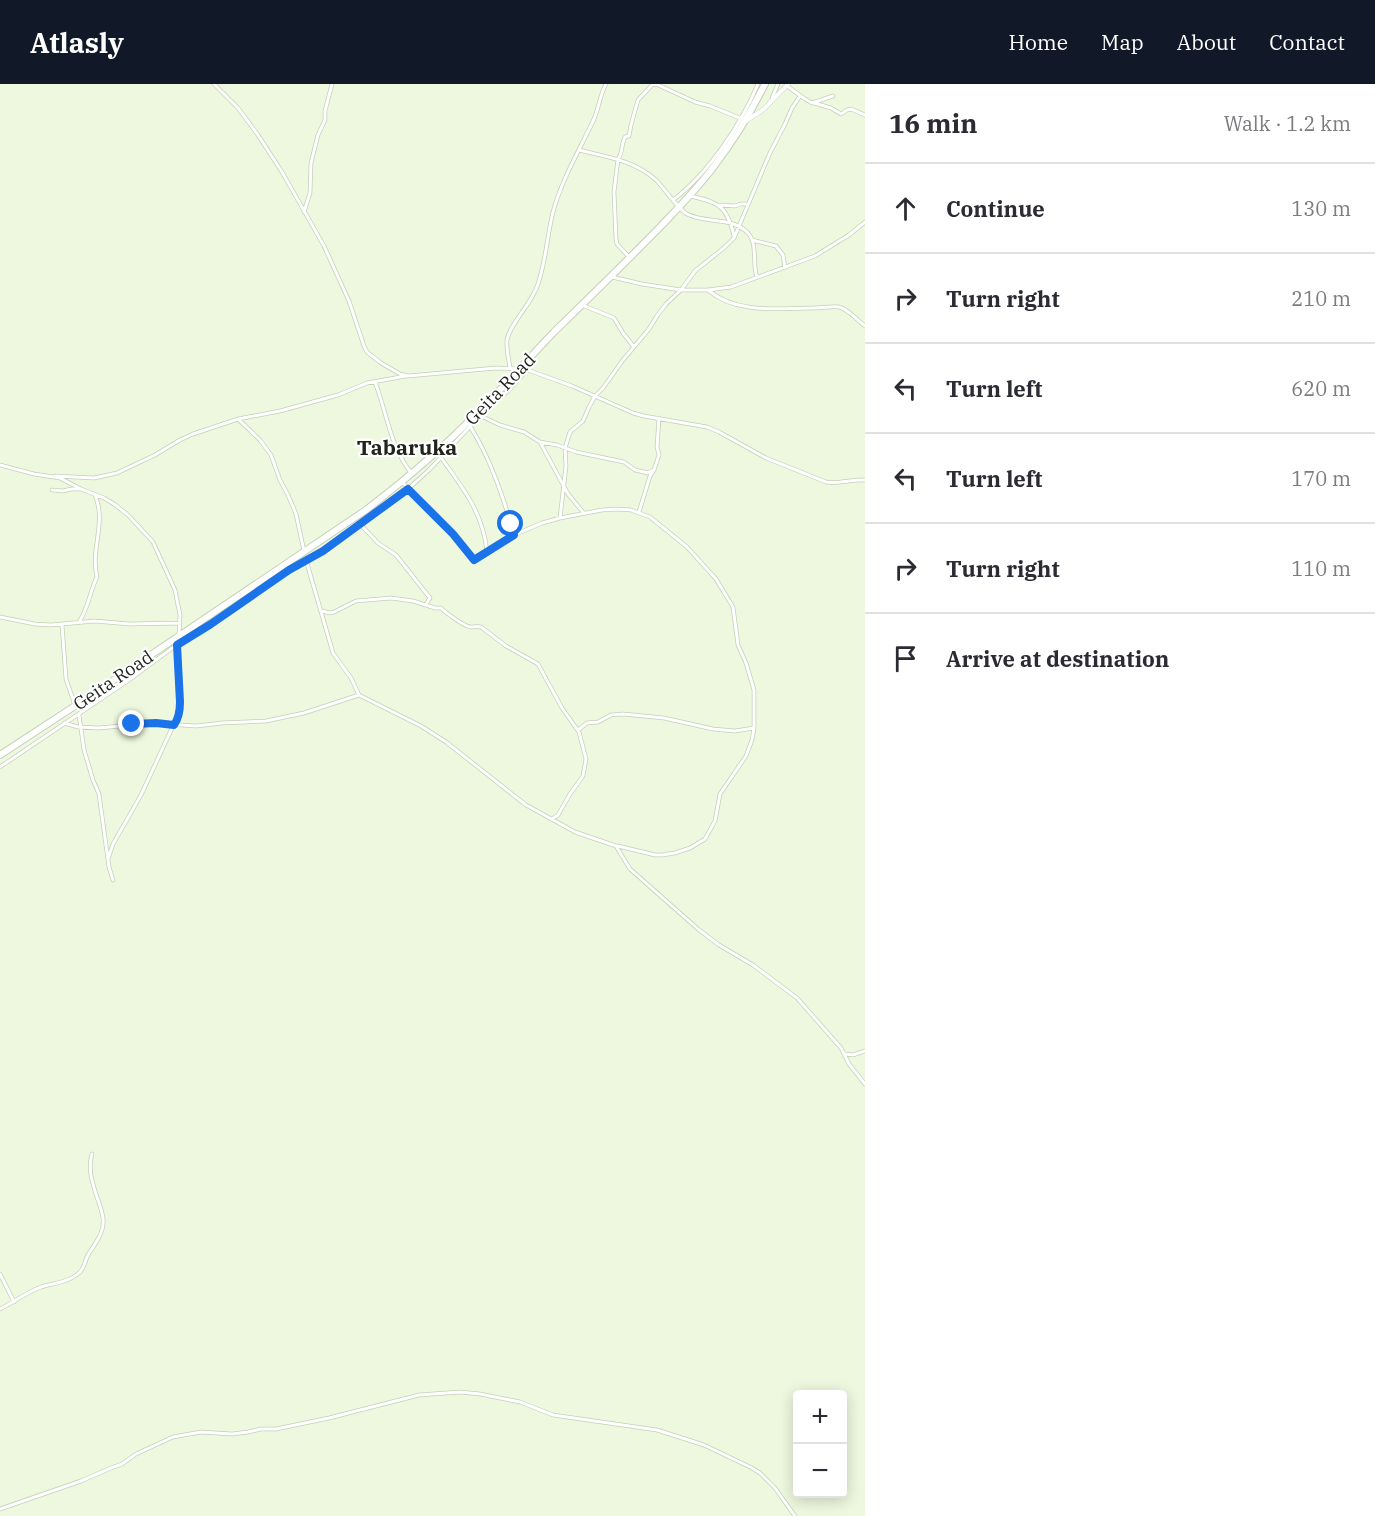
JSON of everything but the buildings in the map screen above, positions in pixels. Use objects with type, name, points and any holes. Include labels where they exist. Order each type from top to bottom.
[{"type":"highway","name":"Geita Road","points":[[0,755],[366,510],[439,455],[690,196],[716,165],[765,84]]},
{"type":"street","points":[[214,84],[238,108],[274,158],[320,238],[349,301],[367,352],[389,368],[408,376]]},
{"type":"street","points":[[304,213],[310,193],[311,163],[317,136],[325,120],[332,84]]},
{"type":"street","points":[[510,368],[507,340],[537,288],[553,212],[595,116],[606,84]]},
{"type":"street","points":[[630,258],[617,244],[616,239],[614,192],[618,159],[621,156],[624,138],[630,135],[638,100],[654,84],[743,120],[760,113],[788,85],[808,102],[831,108],[840,114],[851,109],[865,115]]},
{"type":"street","points":[[674,200],[696,180],[743,120],[759,84]]},
{"type":"street","points":[[771,103],[778,84]]},
{"type":"street","points":[[560,518],[566,466],[565,448],[570,432],[583,421],[595,396],[649,329],[666,304],[681,290],[695,271],[734,238],[773,146],[800,96]]},
{"type":"street","points":[[814,103],[833,96]]},
{"type":"street","points":[[579,150],[618,159],[644,170],[688,214],[739,226],[752,240],[757,277]]},
{"type":"street","points":[[690,196],[720,205],[747,204]]},
{"type":"street","points":[[720,205],[730,223],[734,238]]},
{"type":"street","points":[[610,277],[681,290],[731,287],[822,252],[865,222]]},
{"type":"street","points":[[752,240],[776,246],[782,252],[784,268]]},
{"type":"street","points":[[784,260],[797,263]]},
{"type":"street","points":[[708,290],[715,296],[755,308],[774,310],[840,308],[865,326]]},
{"type":"street","points":[[582,305],[614,318],[634,346]]},
{"type":"street","points":[[0,465],[34,474],[94,478],[117,473],[180,440],[238,419],[280,411],[338,395],[367,383],[408,376],[510,368],[523,369],[633,413],[707,427],[766,458],[826,482],[865,480]]},
{"type":"street","points":[[375,382],[393,441],[412,474]]},
{"type":"street","points":[[479,414],[500,425],[524,432],[540,442],[582,454],[624,462],[635,470],[647,473],[654,470]]},
{"type":"street","points":[[639,512],[650,476],[660,455],[657,447],[659,418]]},
{"type":"street","points":[[238,419],[260,440],[271,455],[296,514],[304,551]]},
{"type":"street","points":[[469,424],[490,462],[503,495],[514,535]]},
{"type":"street","points":[[540,442],[571,500],[583,513]]},
{"type":"street","points":[[0,767],[135,676],[158,657],[211,624],[289,570],[323,551],[408,489],[439,455],[456,476],[478,513],[486,539],[487,552]]},
{"type":"street","points":[[55,476],[114,504],[128,515],[153,542],[177,597],[179,636]]},
{"type":"street","points":[[306,560],[333,653],[351,678],[359,695],[427,729],[521,802],[588,837],[650,855],[662,855],[687,849],[705,839],[716,819],[720,794],[746,756],[754,728],[754,690],[738,645],[735,613],[716,579],[692,552],[650,517],[639,512],[616,509],[583,513],[542,523],[514,535],[475,560],[453,534],[402,483]]},
{"type":"street","points":[[52,490],[81,489]]},
{"type":"street","points":[[79,622],[97,577],[94,566],[100,517],[95,495]]},
{"type":"street","points":[[360,524],[378,543],[396,555],[430,598],[426,604]]},
{"type":"street","points":[[321,611],[330,613],[356,601],[385,598],[426,604],[441,608],[468,627],[481,627],[506,646],[538,664],[562,708],[578,730],[586,759],[583,776],[558,815],[552,819]]},
{"type":"street","points":[[0,617],[35,624],[62,625],[79,622],[180,623]]},
{"type":"street","points":[[62,625],[66,680],[75,706]]},
{"type":"street","points":[[108,859],[113,844],[145,787],[180,711],[177,645]]},
{"type":"street","points":[[64,723],[81,728],[151,723],[196,726],[266,721],[304,713],[359,695]]},
{"type":"street","points":[[78,714],[84,750],[99,794],[113,880]]},
{"type":"street","points":[[578,730],[587,723],[623,714],[663,718],[713,729],[735,731],[754,728]]},
{"type":"street","points":[[616,846],[630,869],[698,929],[797,998],[845,1054],[849,1064],[865,1084]]},
{"type":"street","points":[[845,1054],[853,1055],[865,1051]]},
{"type":"street","points":[[0,1309],[35,1290],[64,1281],[83,1268],[87,1256],[101,1235],[104,1220],[90,1169],[92,1154]]},
{"type":"street","points":[[0,1274],[14,1302]]},
{"type":"street","points":[[0,1509],[119,1466],[136,1454],[173,1437],[196,1432],[232,1434],[276,1429],[419,1395],[460,1392],[520,1402],[553,1415],[657,1430],[704,1445],[760,1473],[775,1488],[795,1516]]},
{"type":"district","name":"Tabaruka","points":[[407,447]]},
{"type":"route","points":[[132,724],[174,725],[177,720],[180,702],[177,645],[289,570],[323,551],[408,489],[440,519],[474,560],[514,535],[511,524]]}]
